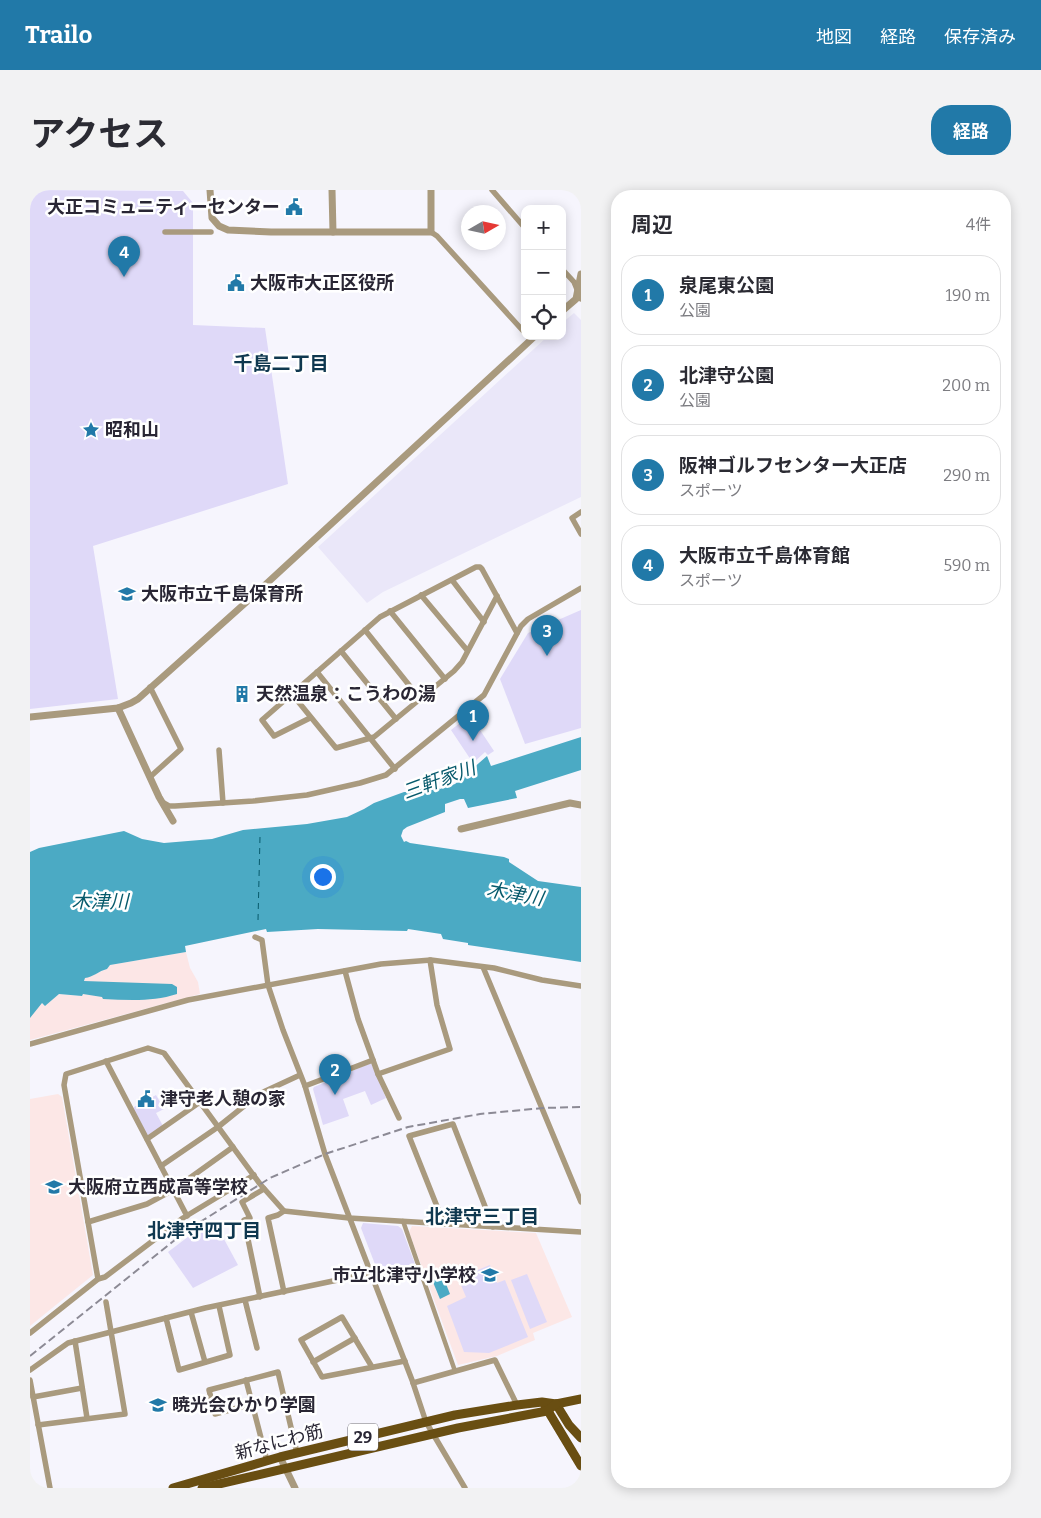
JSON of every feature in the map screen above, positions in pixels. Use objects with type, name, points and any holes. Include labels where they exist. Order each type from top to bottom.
[{"type":"main road","name":"新なにわ筋","points":[[172,1488],[184,1487],[280,1457],[455,1415],[517,1405],[542,1402],[556,1404],[581,1399]]},
{"type":"main road","points":[[542,1402],[581,1466]]},
{"type":"main road","points":[[556,1404],[581,1438]]},
{"type":"main road","name":"新なにわ筋","points":[[202,1488],[433,1434],[547,1411],[556,1404]]},
{"type":"street","points":[[210,190],[212,218],[223,229],[271,232],[431,232],[437,236],[521,329]]},
{"type":"street","points":[[332,190],[333,232]]},
{"type":"street","points":[[431,190],[431,232]]},
{"type":"street","points":[[492,190],[521,223]]},
{"type":"street","points":[[165,232],[211,232]]},
{"type":"street","points":[[566,273],[580,291]]},
{"type":"street","points":[[581,274],[581,300]]},
{"type":"street","points":[[566,308],[576,299],[580,291]]},
{"type":"street","points":[[30,717],[118,708],[131,704],[246,603],[528,340]]},
{"type":"street","points":[[581,512],[572,518],[581,534]]},
{"type":"street","points":[[310,718],[274,736],[262,720],[365,630],[390,611],[480,567],[517,634]]},
{"type":"street","points":[[452,580],[484,622]]},
{"type":"street","points":[[162,802],[169,806],[175,806],[307,796],[360,784],[386,774],[395,769],[484,695],[517,634],[528,619],[581,588]]},
{"type":"street","points":[[421,595],[467,650]]},
{"type":"street","points":[[292,694],[336,748],[370,739],[421,700],[462,662],[497,596]]},
{"type":"street","points":[[390,611],[445,679]]},
{"type":"street","points":[[365,630],[421,700]]},
{"type":"street","points":[[341,651],[396,719]]},
{"type":"street","points":[[316,672],[395,769]]},
{"type":"street","points":[[150,687],[181,749],[150,777]]},
{"type":"street","points":[[118,708],[162,802],[173,821]]},
{"type":"street","points":[[219,750],[223,803]]},
{"type":"street","points":[[461,829],[570,803],[581,805]]},
{"type":"street","points":[[256,937],[262,940],[268,985],[305,1086],[324,1151],[405,1361],[426,1422],[465,1488]]},
{"type":"street","points":[[30,1044],[188,1000],[381,964],[430,960],[494,968],[542,980],[581,986]]},
{"type":"street","points":[[378,1074],[450,1049],[437,1006],[430,960]]},
{"type":"street","points":[[483,967],[581,1202]]},
{"type":"street","points":[[345,971],[358,1019],[378,1074],[399,1118]]},
{"type":"street","points":[[98,1279],[64,1085],[66,1074],[148,1048],[164,1053],[264,1189],[284,1211]]},
{"type":"street","points":[[305,1086],[373,1060]]},
{"type":"street","points":[[106,1062],[187,1216]]},
{"type":"street","points":[[161,1166],[218,1127],[259,1094],[300,1075]]},
{"type":"street","points":[[147,1140],[200,1102]]},
{"type":"street","points":[[444,1224],[409,1136],[453,1124],[493,1227]]},
{"type":"street","points":[[88,1222],[147,1204],[173,1190],[233,1147]]},
{"type":"street","points":[[30,1334],[98,1279],[105,1277],[187,1216],[254,1175]]},
{"type":"street","points":[[260,1297],[244,1220],[250,1218],[242,1202],[264,1189]]},
{"type":"street","points":[[284,1292],[268,1218],[284,1211],[349,1218],[581,1232]]},
{"type":"street","points":[[403,1221],[455,1371]]},
{"type":"street","points":[[30,1370],[68,1343],[75,1341],[192,1312],[371,1273]]},
{"type":"street","points":[[245,1300],[257,1348]]},
{"type":"street","points":[[38,1426],[125,1414],[106,1302]]},
{"type":"street","points":[[166,1318],[179,1370],[230,1355],[219,1306]]},
{"type":"street","points":[[192,1312],[204,1362]]},
{"type":"street","points":[[372,1367],[342,1317],[301,1340],[322,1378],[405,1361]]},
{"type":"street","points":[[314,1362],[355,1338]]},
{"type":"street","points":[[75,1341],[87,1418]]},
{"type":"street","points":[[413,1383],[495,1360],[517,1405]]},
{"type":"street","points":[[252,1404],[215,1414],[208,1390],[278,1372],[297,1453]]},
{"type":"street","points":[[30,1380],[50,1488]]},
{"type":"street","points":[[246,1380],[267,1461]]},
{"type":"street","points":[[33,1397],[82,1388]]},
{"type":"street","points":[[280,1457],[295,1488]]},
{"type":"shaded area","points":[[30,190],[183,191],[193,203],[193,325],[265,328],[288,484],[93,546],[118,699],[30,709]]},
{"type":"shaded area","points":[[574,313],[581,320],[581,497],[383,592],[367,603],[318,547],[544,340],[566,340],[566,320]]},
{"type":"shaded area","points":[[581,610],[581,728],[525,744],[500,679],[528,633]]},
{"type":"shaded area","points":[[470,715],[494,751],[488,755],[485,752],[473,763],[451,730]]},
{"type":"shaded area","points":[[186,952],[190,968],[198,982],[200,994],[30,1040],[30,992],[45,1006],[59,994],[82,996],[85,978],[107,969],[110,965]]},
{"type":"shaded area","points":[[371,1063],[386,1098],[371,1105],[365,1091],[343,1099],[349,1116],[323,1125],[314,1087]]},
{"type":"shaded area","name":"大阪府立西成高等学校","points":[[58,1094],[62,1097],[93,1275],[30,1326],[30,1099]]},
{"type":"shaded area","points":[[156,1095],[164,1109],[156,1113],[163,1126],[147,1137],[133,1110],[134,1107]]},
{"type":"shaded area","points":[[363,1223],[398,1226],[402,1229],[415,1264],[378,1272],[361,1228]]},
{"type":"shaded area","points":[[205,1224],[218,1228],[238,1265],[193,1288],[168,1252]]},
{"type":"shaded area","name":"市立北津守小学校","points":[[412,1226],[536,1233],[572,1317],[533,1333],[535,1340],[497,1356],[458,1365],[409,1232]]},
{"type":"shaded area","points":[[490,1265],[497,1283],[505,1280],[528,1337],[489,1353],[464,1352],[447,1306],[466,1297],[458,1278]]},
{"type":"shaded area","points":[[527,1274],[547,1322],[530,1329],[511,1280]]},
{"type":"water","name":"木津川","points":[[581,737],[581,770],[515,791],[517,798],[468,808],[464,799],[445,804],[445,812],[407,827],[403,830],[401,836],[404,842],[504,857],[538,881],[581,887],[581,962],[468,945],[468,943],[443,939],[441,934],[408,929],[407,931],[318,929],[267,932],[266,929],[185,946],[186,952],[110,965],[107,969],[85,978],[84,981],[172,984],[177,987],[177,994],[168,997],[131,1000],[103,999],[102,997],[83,994],[82,996],[59,994],[45,1006],[42,1003],[30,1018],[30,852],[39,848],[124,831],[142,839],[164,843],[212,839],[243,830],[307,824],[347,817],[374,803],[404,792],[414,792],[434,783],[440,789],[455,784],[487,756],[491,766]]},
{"type":"water","points":[[441,1271],[450,1294],[440,1299],[430,1275]]},
{"type":"ferry route","points":[[258,920],[260,837]]},
{"type":"railway","points":[[30,1356],[186,1231],[270,1178],[325,1154],[408,1127],[480,1114],[543,1108],[581,1107]]},
{"type":"place","name":"大正コミュニティーセンター","points":[[294,207]]},
{"type":"place","name":"大阪市立千島体育館","points":[[124,277]]},
{"type":"place","name":"大阪市大正区役所","points":[[236,283]]},
{"type":"place","name":"昭和山","points":[[91,430]]},
{"type":"place","name":"大阪市立千島保育所","points":[[127,594]]},
{"type":"place","name":"阪神ゴルフセンター大正店","points":[[547,656]]},
{"type":"place","name":"天然温泉：こうわの湯","points":[[242,694]]},
{"type":"place","name":"泉尾東公園","points":[[473,741]]},
{"type":"place","name":"北津守公園","points":[[335,1095]]},
{"type":"place","name":"津守老人憩の家","points":[[146,1099]]},
{"type":"place","name":"大阪府立西成高等学校","points":[[54,1187]]},
{"type":"place","name":"市立北津守小学校","points":[[490,1275]]},
{"type":"place","name":"暁光会ひかり学園","points":[[158,1405]]},
{"type":"district","name":"千島二丁目","points":[[281,363]]},
{"type":"district","name":"北津守三丁目","points":[[482,1216]]},
{"type":"district","name":"北津守四丁目","points":[[204,1230]]},
{"type":"water label","name":"三軒家川","points":[[439,780]]}]
